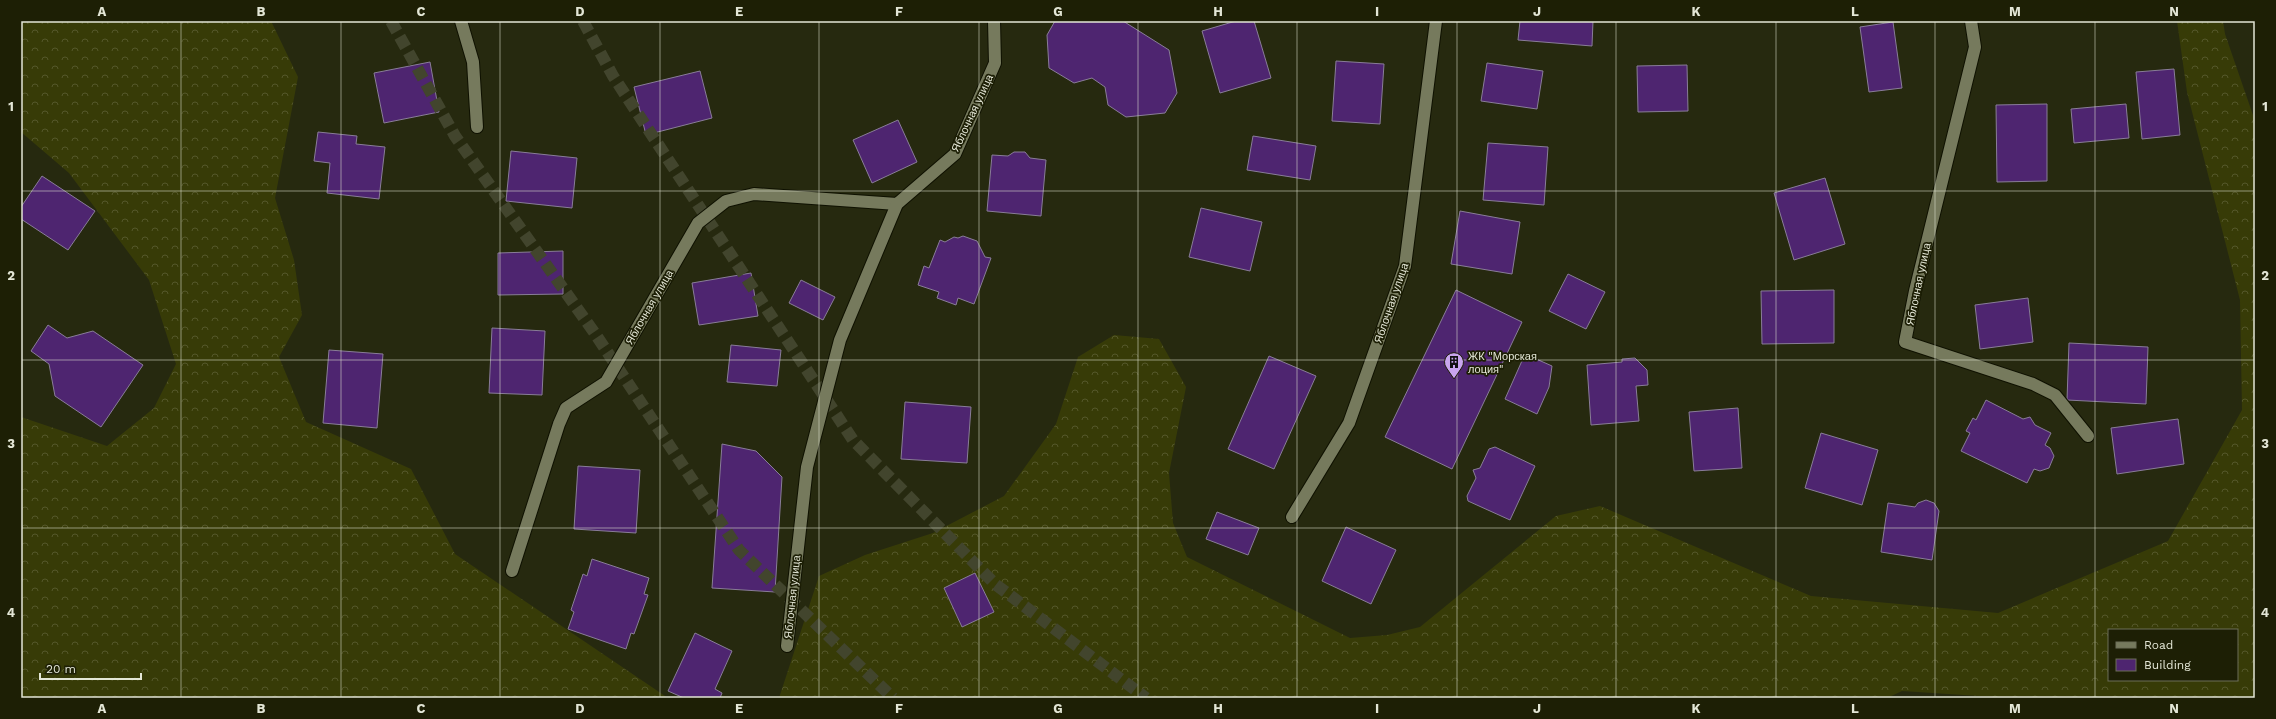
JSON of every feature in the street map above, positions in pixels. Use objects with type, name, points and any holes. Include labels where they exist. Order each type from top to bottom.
[{"type":"street","points":[[461,21],[473,62],[477,127]]},
{"type":"street","name":"Яблочная улица","points":[[787,646],[807,467],[840,340],[897,204],[955,154],[994,64],[994,21]]},
{"type":"street","name":"Яблочная улица","points":[[1292,517],[1349,423],[1405,266],[1436,21]]},
{"type":"street","name":"Яблочная улица","points":[[1971,21],[1975,47],[1915,291],[1905,342],[2033,384],[2055,395],[2088,436]]},
{"type":"street","name":"Яблочная улица","points":[[512,571],[559,424],[566,408],[606,382],[698,223],[726,201],[754,194],[897,204]]},
{"type":"green space","points":[[21,21],[271,21],[298,77],[275,198],[294,260],[302,315],[279,357],[306,422],[411,469],[455,554],[668,698],[21,698],[21,417],[107,446],[154,408],[176,364],[149,280],[69,173],[21,132]]},
{"type":"green space","points":[[2177,21],[2223,21],[2225,34],[2255,121],[2255,698],[2010,698],[1902,691],[1887,698],[779,698],[819,576],[865,555],[933,533],[1004,496],[1056,424],[1078,357],[1114,335],[1159,339],[1186,387],[1169,473],[1173,523],[1187,557],[1350,638],[1387,635],[1420,627],[1556,516],[1600,506],[1811,596],[1998,613],[2168,541],[2242,410],[2240,300],[2187,92]]},
{"type":"building","points":[[1055,21],[1123,21],[1169,50],[1177,93],[1165,113],[1126,117],[1108,105],[1105,87],[1092,78],[1074,83],[1049,68],[1047,35]]},
{"type":"building","points":[[1236,21],[1254,21],[1271,78],[1220,93],[1202,31]]},
{"type":"building","points":[[1520,21],[1593,21],[1592,46],[1518,40]]},
{"type":"building","points":[[1893,22],[1902,88],[1869,92],[1860,27]]},
{"type":"building","points":[[1336,61],[1384,64],[1380,124],[1332,121]]},
{"type":"building","points":[[430,62],[439,112],[384,123],[374,73]]},
{"type":"building","points":[[1487,63],[1543,71],[1537,109],[1481,101]]},
{"type":"building","points":[[1687,65],[1688,111],[1638,112],[1637,66]]},
{"type":"building","points":[[2174,69],[2180,135],[2142,139],[2136,72]]},
{"type":"building","points":[[700,71],[712,118],[646,135],[634,87]]},
{"type":"building","points":[[2047,104],[2047,181],[1997,182],[1996,105]]},
{"type":"building","points":[[2126,104],[2129,138],[2074,143],[2071,109]]},
{"type":"building","points":[[898,120],[917,162],[872,183],[853,140]]},
{"type":"building","points":[[318,132],[357,136],[356,144],[385,147],[379,199],[327,193],[330,163],[314,161]]},
{"type":"building","points":[[1253,136],[1316,146],[1310,180],[1247,170]]},
{"type":"building","points":[[1488,143],[1548,147],[1544,205],[1483,200]]},
{"type":"building","points":[[511,151],[577,158],[572,208],[506,201]]},
{"type":"building","points":[[1014,152],[1025,152],[1030,158],[1046,160],[1041,216],[987,211],[992,155],[1008,156]]},
{"type":"building","points":[[42,176],[95,211],[68,250],[21,219],[21,207]]},
{"type":"building","points":[[1825,178],[1845,244],[1794,260],[1774,193]]},
{"type":"building","points":[[1201,208],[1262,222],[1250,271],[1189,257]]},
{"type":"building","points":[[1460,211],[1520,222],[1512,274],[1451,264]]},
{"type":"building","points":[[963,236],[977,241],[985,257],[991,258],[974,304],[958,298],[956,305],[937,298],[939,292],[918,285],[924,266],[929,268],[940,240],[945,242],[954,237],[958,238]]},
{"type":"building","points":[[563,251],[563,294],[498,295],[498,253]]},
{"type":"building","points":[[751,273],[758,316],[699,325],[692,283]]},
{"type":"building","points":[[1568,274],[1605,292],[1586,329],[1549,311]]},
{"type":"building","points":[[801,280],[835,297],[823,320],[789,303]]},
{"type":"building","name":"ЖК \"Морская лоция\"","points":[[1456,290],[1522,322],[1452,469],[1385,437]]},
{"type":"building","points":[[1834,290],[1834,343],[1762,344],[1761,291]]},
{"type":"building","points":[[2028,298],[2033,342],[1980,349],[1975,305]]},
{"type":"building","points":[[48,325],[67,338],[93,331],[143,365],[101,427],[55,396],[49,364],[31,351]]},
{"type":"building","points":[[492,328],[545,331],[542,395],[489,393]]},
{"type":"building","points":[[2069,343],[2148,347],[2146,404],[2067,400]]},
{"type":"building","points":[[731,345],[781,350],[777,386],[727,382]]},
{"type":"building","points":[[329,350],[383,354],[377,428],[323,423]]},
{"type":"building","points":[[1525,354],[1552,366],[1549,387],[1537,414],[1505,399]]},
{"type":"building","points":[[1269,356],[1316,376],[1274,469],[1228,449]]},
{"type":"building","points":[[1635,358],[1647,370],[1648,385],[1636,386],[1639,421],[1591,425],[1587,365],[1622,362],[1622,359]]},
{"type":"building","points":[[1986,400],[2023,419],[2030,417],[2035,425],[2051,433],[2045,445],[2050,448],[2054,456],[2049,468],[2040,471],[2034,469],[2027,483],[1961,451],[1970,433],[1966,431],[1973,418],[1976,420]]},
{"type":"building","points":[[905,402],[971,407],[967,463],[901,459]]},
{"type":"building","points":[[1738,408],[1742,468],[1694,471],[1689,412]]},
{"type":"building","points":[[2178,419],[2184,464],[2117,474],[2111,428]]},
{"type":"building","points":[[1821,433],[1878,450],[1862,505],[1805,488]]},
{"type":"building","points":[[722,444],[756,451],[782,477],[775,592],[712,588]]},
{"type":"building","points":[[1495,447],[1535,466],[1510,520],[1468,501],[1467,496],[1476,478],[1473,470],[1480,468],[1489,449]]},
{"type":"building","points":[[578,466],[640,470],[636,533],[574,529]]},
{"type":"building","points":[[1926,500],[1934,503],[1939,511],[1932,560],[1881,552],[1888,503],[1915,507],[1918,503]]},
{"type":"building","points":[[1217,512],[1259,528],[1248,555],[1206,539]]},
{"type":"building","points":[[1346,527],[1396,550],[1371,604],[1322,581]]},
{"type":"building","points":[[592,559],[649,578],[644,594],[648,595],[634,634],[631,633],[626,649],[568,629],[574,612],[571,610],[583,574],[587,576]]},
{"type":"building","points":[[975,573],[994,612],[962,627],[944,588]]},
{"type":"building","points":[[695,633],[732,651],[715,689],[722,693],[720,698],[684,698],[668,691]]},
{"type":"tunnel","points":[[391,21],[455,136],[596,335],[739,550],[893,698]]},
{"type":"tunnel","points":[[583,21],[613,76],[853,440],[995,584],[1146,698]]},
{"type":"place","name":"ЖК \"Морская лоция\"","points":[[1454,379]]}]
